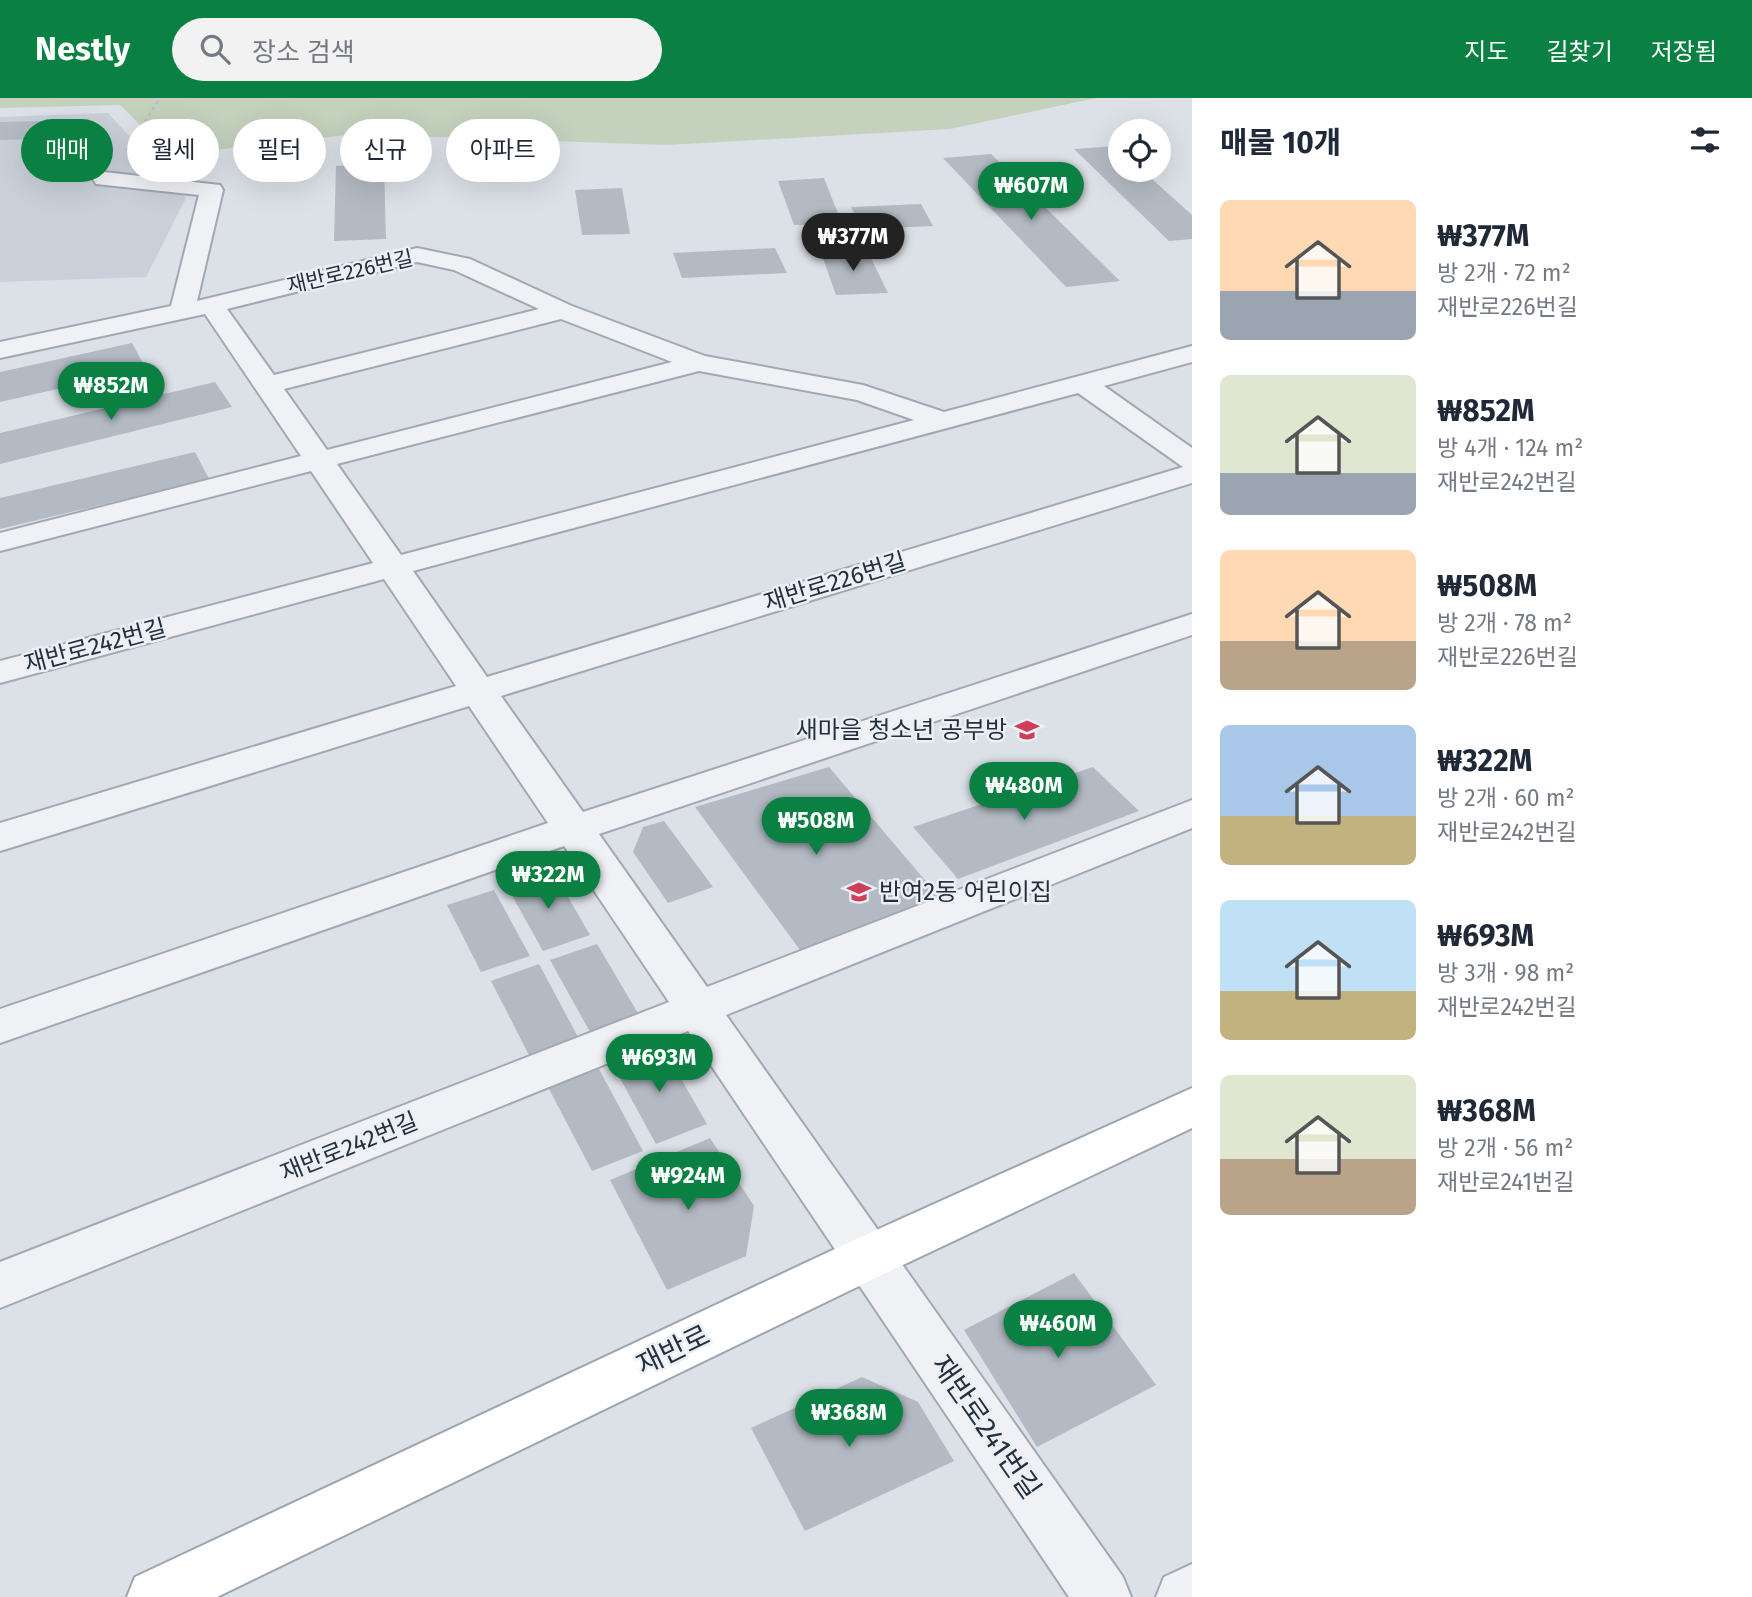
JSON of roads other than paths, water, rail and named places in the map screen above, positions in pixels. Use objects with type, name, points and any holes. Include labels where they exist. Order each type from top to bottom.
[{"type":"main road","name":"재반로","points":[[155,1597],[869,1256],[1192,1107]]},
{"type":"street","points":[[113,180],[212,190],[197,308],[267,385],[869,1256]]},
{"type":"street","name":"재반로226번길","points":[[197,308],[417,255],[461,264],[563,311],[699,363],[863,393],[945,422]]},
{"type":"street","points":[[0,350],[197,308]]},
{"type":"street","points":[[267,385],[563,311]]},
{"type":"street","points":[[0,327],[98,316],[140,320]]},
{"type":"street","points":[[392,565],[945,422],[1192,354]]},
{"type":"street","name":"재반로226번길","points":[[320,461],[699,363]]},
{"type":"street","points":[[1083,384],[1192,461]]},
{"type":"street","points":[[0,542],[320,461]]},
{"type":"street","name":"재반로226번길","points":[[478,690],[1192,474]]},
{"type":"street","name":"재반로242번길","points":[[0,672],[392,565]]},
{"type":"street","points":[[0,1026],[573,829],[1192,624]]},
{"type":"street","points":[[0,837],[478,690]]},
{"type":"street","points":[[697,1008],[1192,813]]},
{"type":"street","name":"재반로242번길","points":[[0,1285],[697,1008]]},
{"type":"street","name":"재반로241번길","points":[[869,1256],[1103,1597]]},
{"type":"street","points":[[1184,1597],[1192,1592]]},
{"type":"place","name":"새마을 청소년 공부방","points":[[1027,730]]},
{"type":"place","name":"반여2동 어린이집","points":[[859,892]]}]
